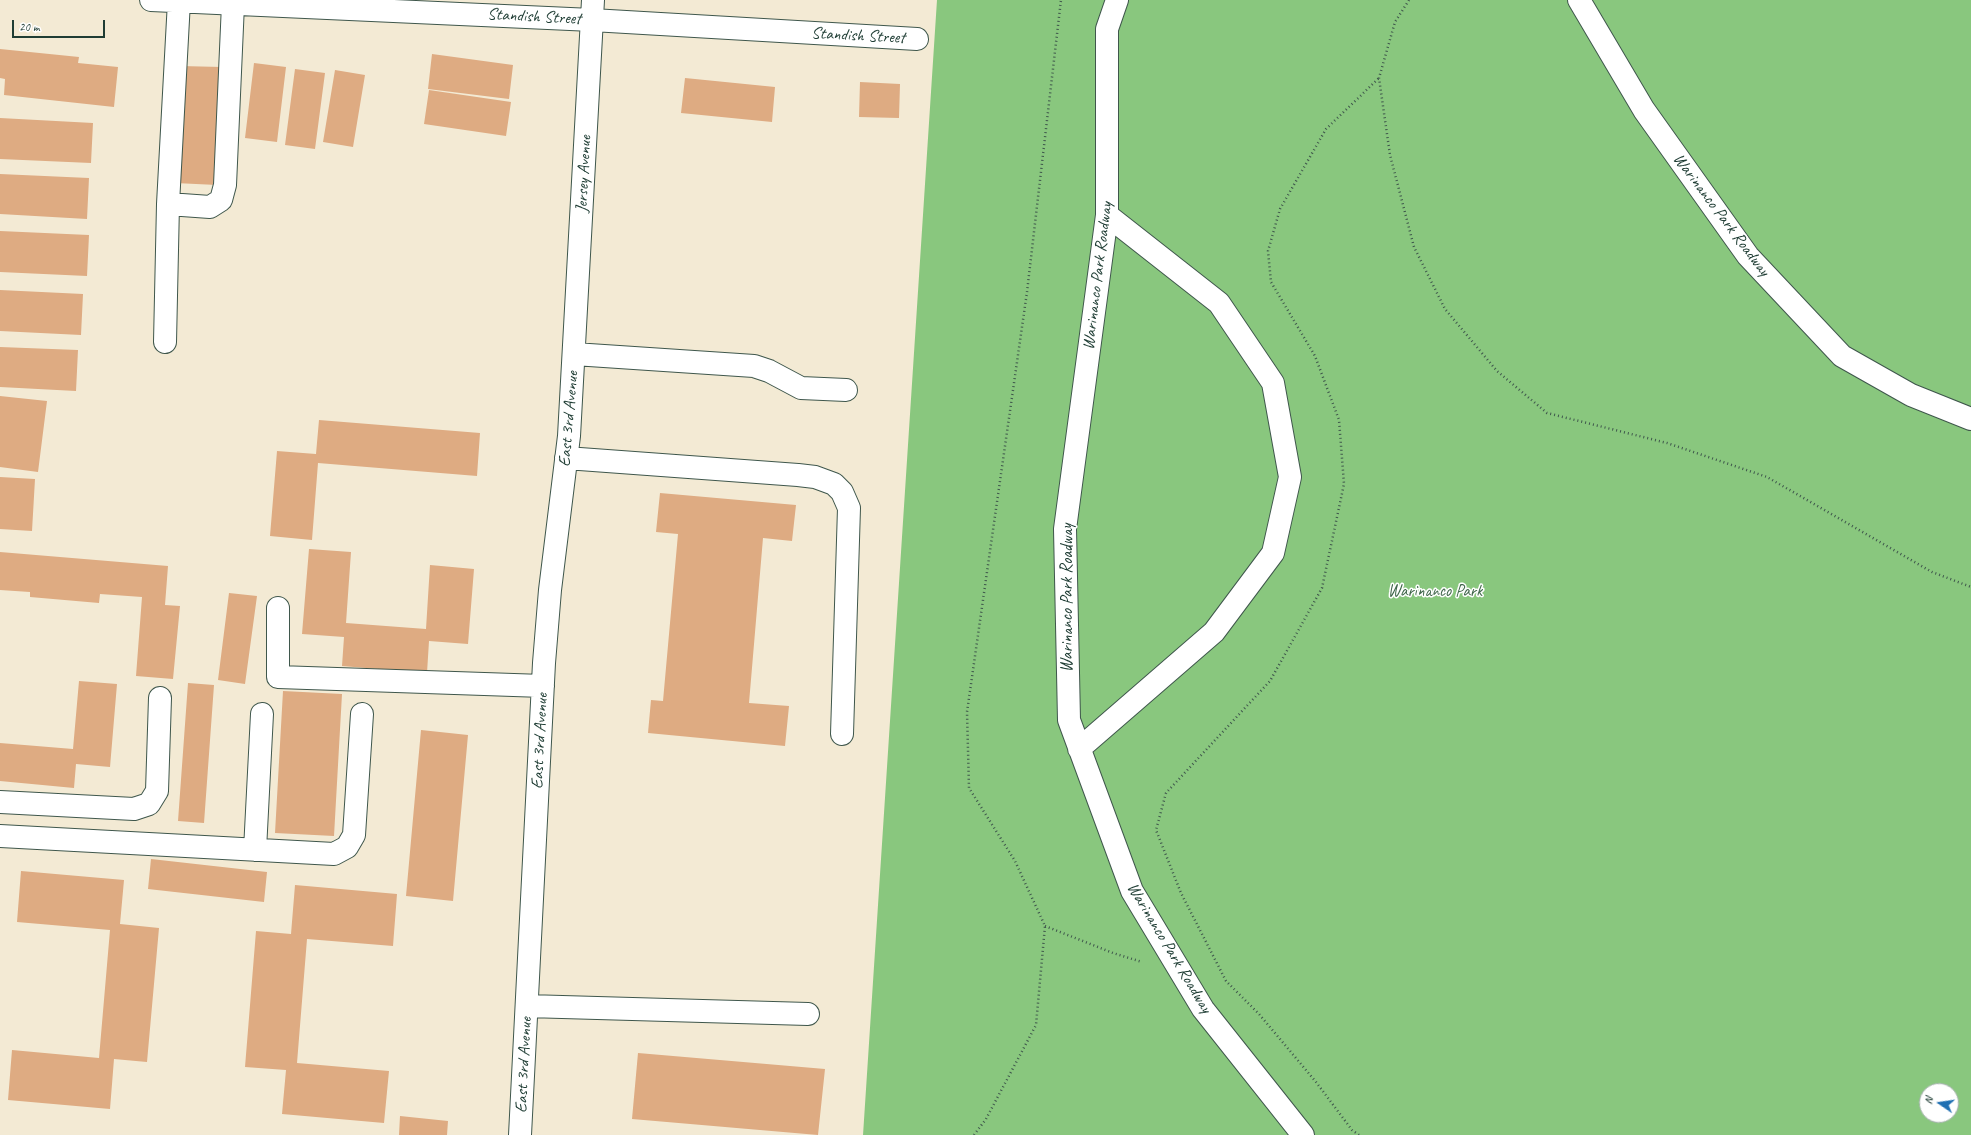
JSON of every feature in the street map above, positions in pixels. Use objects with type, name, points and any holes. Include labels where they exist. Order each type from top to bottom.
[{"type":"street","name":"Standish Street","points":[[151,0],[233,4],[592,10],[917,39]]},
{"type":"street","name":"Warinanco Park Roadway","points":[[1117,0],[1107,29],[1107,215],[1065,529],[1069,720],[1132,891],[1204,1008],[1303,1135]]},
{"type":"street","name":"Warinanco Park Roadway","points":[[1579,0],[1644,110],[1748,256],[1842,356],[1910,396],[1971,418]]},
{"type":"street","points":[[165,342],[168,204],[179,1]]},
{"type":"street","points":[[168,204],[210,207],[221,200],[225,185],[233,4]]},
{"type":"street","name":"Jersey Avenue","points":[[574,352],[592,10]]},
{"type":"street","points":[[1079,749],[1214,632],[1273,553],[1290,477],[1273,382],[1219,303],[1107,215]]},
{"type":"street","points":[[574,352],[743,365],[769,371],[801,388],[846,390]]},
{"type":"street","name":"East 3rd Avenue","points":[[520,1135],[543,686],[550,590],[566,458],[574,352]]},
{"type":"street","points":[[566,458],[798,475],[815,477],[834,484],[842,492],[849,508],[842,734]]},
{"type":"street","points":[[278,608],[278,677],[543,686]]},
{"type":"street","points":[[0,802],[134,809],[149,804],[157,791],[160,698]]},
{"type":"street","points":[[255,850],[262,714]]},
{"type":"street","points":[[0,836],[334,854],[347,847],[354,835],[362,714]]},
{"type":"street","points":[[527,1006],[808,1014]]},
{"type":"path","points":[[974,1135],[986,1119],[1036,1025],[1045,926],[1015,861],[969,788],[967,712],[1027,292],[1061,0]]},
{"type":"path","points":[[1409,0],[1395,22],[1379,78],[1390,155],[1414,247],[1445,309],[1497,371],[1547,413],[1667,443],[1767,477],[1932,572],[1971,587]]},
{"type":"path","points":[[1359,1135],[1352,1130],[1316,1082],[1259,1014],[1226,981],[1181,893],[1156,830],[1166,793],[1270,681],[1322,588],[1344,484],[1339,420],[1315,356],[1271,282],[1268,251],[1280,209],[1326,130],[1379,78]]},
{"type":"path","points":[[1045,926],[1113,953],[1183,974],[1226,981]]},
{"type":"green space","name":"Warinanco Park","points":[[937,0],[1971,0],[1971,1135],[863,1135]]},
{"type":"building","points":[[0,49],[79,57],[78,63],[118,67],[114,107],[4,95],[5,79],[0,78]]},
{"type":"building","points":[[432,54],[513,65],[509,99],[428,89]]},
{"type":"building","points":[[254,63],[286,67],[277,142],[245,138]]},
{"type":"building","points":[[180,66],[222,67],[217,185],[175,183]]},
{"type":"building","points":[[295,69],[325,73],[315,149],[285,145]]},
{"type":"building","points":[[335,70],[365,75],[353,147],[323,142]]},
{"type":"building","points":[[685,78],[775,87],[772,122],[681,113]]},
{"type":"building","points":[[860,82],[900,84],[899,118],[859,117]]},
{"type":"building","points":[[429,90],[511,102],[506,136],[424,124]]},
{"type":"building","points":[[0,118],[93,123],[91,163],[0,159]]},
{"type":"building","points":[[0,174],[89,178],[87,219],[0,214]]},
{"type":"building","points":[[0,231],[89,235],[87,276],[0,272]]},
{"type":"building","points":[[0,290],[83,294],[81,335],[0,331]]},
{"type":"building","points":[[0,347],[78,350],[76,391],[0,387]]},
{"type":"building","points":[[0,396],[47,401],[38,472],[0,467]]},
{"type":"building","points":[[319,420],[480,433],[477,476],[318,463],[312,540],[270,536],[277,451],[316,454]]},
{"type":"building","points":[[0,477],[35,479],[32,531],[0,529]]},
{"type":"building","points":[[660,493],[796,505],[792,541],[763,538],[749,703],[789,706],[785,746],[648,733],[651,700],[663,701],[678,534],[656,532]]},
{"type":"building","points":[[309,549],[351,552],[346,623],[426,629],[430,565],[474,569],[468,644],[429,641],[427,673],[342,666],[344,637],[302,634]]},
{"type":"building","points":[[0,552],[168,566],[165,605],[180,606],[173,679],[136,676],[142,597],[100,594],[99,603],[30,597],[30,592],[0,590]]},
{"type":"building","points":[[229,593],[257,596],[245,684],[218,680]]},
{"type":"building","points":[[79,681],[117,684],[110,767],[76,764],[74,788],[0,781],[0,743],[73,749]]},
{"type":"building","points":[[188,683],[214,685],[204,823],[178,821]]},
{"type":"building","points":[[283,691],[342,694],[334,836],[275,833]]},
{"type":"building","points":[[421,730],[468,735],[453,901],[406,896]]},
{"type":"building","points":[[151,859],[267,872],[264,902],[148,889]]},
{"type":"building","points":[[21,871],[124,880],[120,924],[159,928],[147,1062],[114,1059],[110,1109],[8,1100],[12,1050],[99,1058],[110,930],[17,922]]},
{"type":"building","points":[[295,885],[397,894],[393,946],[307,939],[297,1063],[389,1071],[384,1123],[282,1114],[286,1070],[245,1067],[256,931],[291,934]]},
{"type":"building","points":[[638,1053],[825,1069],[818,1135],[632,1119]]},
{"type":"building","points":[[400,1116],[448,1121],[447,1135],[399,1135]]}]
